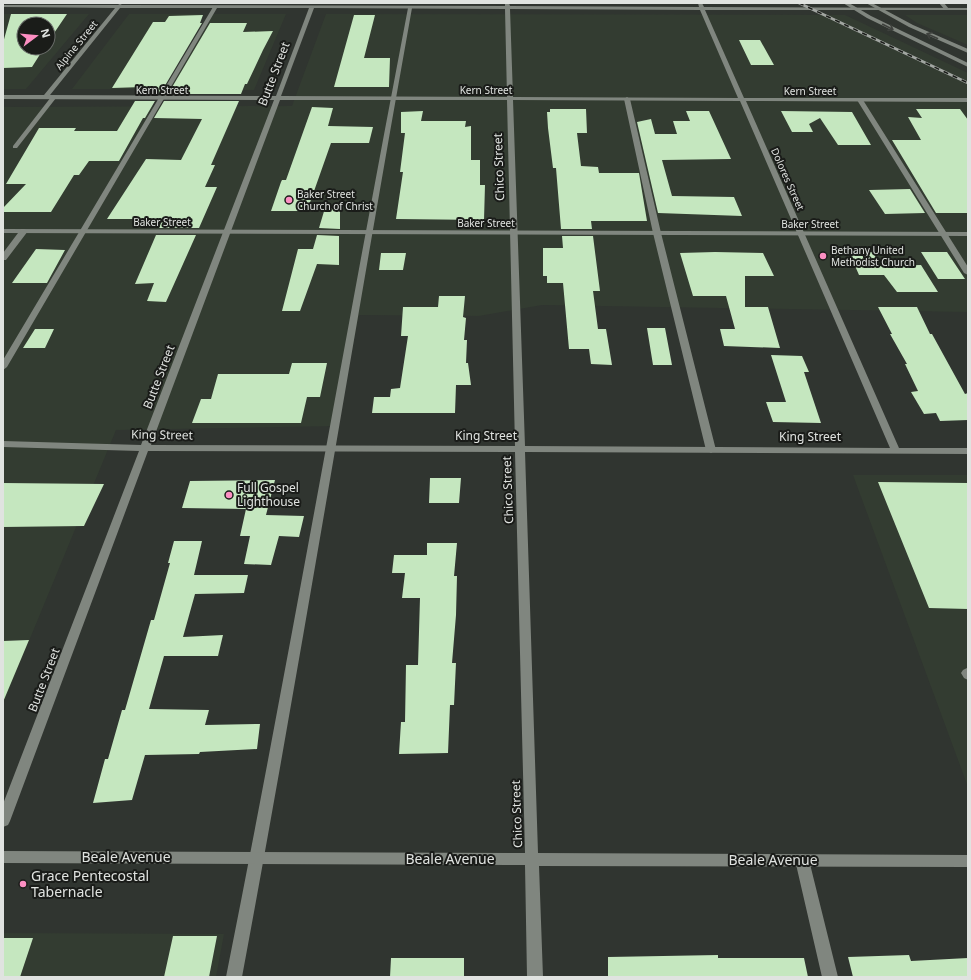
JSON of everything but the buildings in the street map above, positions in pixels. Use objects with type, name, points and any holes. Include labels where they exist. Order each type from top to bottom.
[{"type":"street","points":[[845,3],[912,39],[968,65]]},
{"type":"street","points":[[868,3],[911,26],[968,52]]},
{"type":"street","points":[[941,3],[947,9]]},
{"type":"street","points":[[3,6],[119,5],[215,8],[281,5],[312,8],[410,8],[507,6],[701,6],[854,9],[968,9]]},
{"type":"street","name":"Alpine Street","points":[[45,98],[119,5]]},
{"type":"street","name":"Chico Street","points":[[507,6],[535,977]]},
{"type":"street","name":"Dolores Street","points":[[701,6],[896,451]]},
{"type":"street","points":[[3,367],[215,8]]},
{"type":"street","name":"Butte Street","points":[[3,821],[312,8]]},
{"type":"street","points":[[234,977],[257,858],[329,449],[410,8]]},
{"type":"street","name":"Kern Street","points":[[3,97],[968,100]]},
{"type":"street","points":[[15,147],[53,98]]},
{"type":"street","points":[[627,100],[711,450]]},
{"type":"street","points":[[860,100],[968,273]]},
{"type":"street","name":"Baker Street","points":[[3,231],[968,234]]},
{"type":"street","points":[[3,258],[24,231]]},
{"type":"street","name":"King Street","points":[[3,444],[145,448],[968,451]]},
{"type":"street","name":"Beale Avenue","points":[[3,856],[968,861]]},
{"type":"street","points":[[802,860],[830,977]]},
{"type":"shaded area","points":[[4,14],[89,14],[56,53],[56,16],[16,16],[16,56],[54,56],[26,89],[3,89]]},
{"type":"shaded area","points":[[129,14],[203,14],[158,89],[72,89]]},
{"type":"shaded area","points":[[212,14],[286,14],[254,90],[169,89]]},
{"type":"shaded area","points":[[326,14],[845,15],[968,73],[968,312],[542,305],[479,316],[359,315],[337,426],[116,430],[3,704],[3,107],[292,106]]},
{"type":"shaded area","points":[[905,15],[968,15],[968,45],[917,23]]},
{"type":"shaded area","points":[[853,475],[968,475],[968,787]]},
{"type":"shaded area","points":[[3,933],[224,934],[216,977],[3,977]]},
{"type":"railway","points":[[799,3],[968,83]]},
{"type":"place","name":"Baker Street Church of Christ","points":[[289,200]]},
{"type":"place","name":"Bethany United Methodist Church","points":[[823,256]]},
{"type":"place","name":"Full Gospel Lighthouse","points":[[229,495]]},
{"type":"place","name":"Grace Pentecostal Tabernacle","points":[[23,884]]}]
